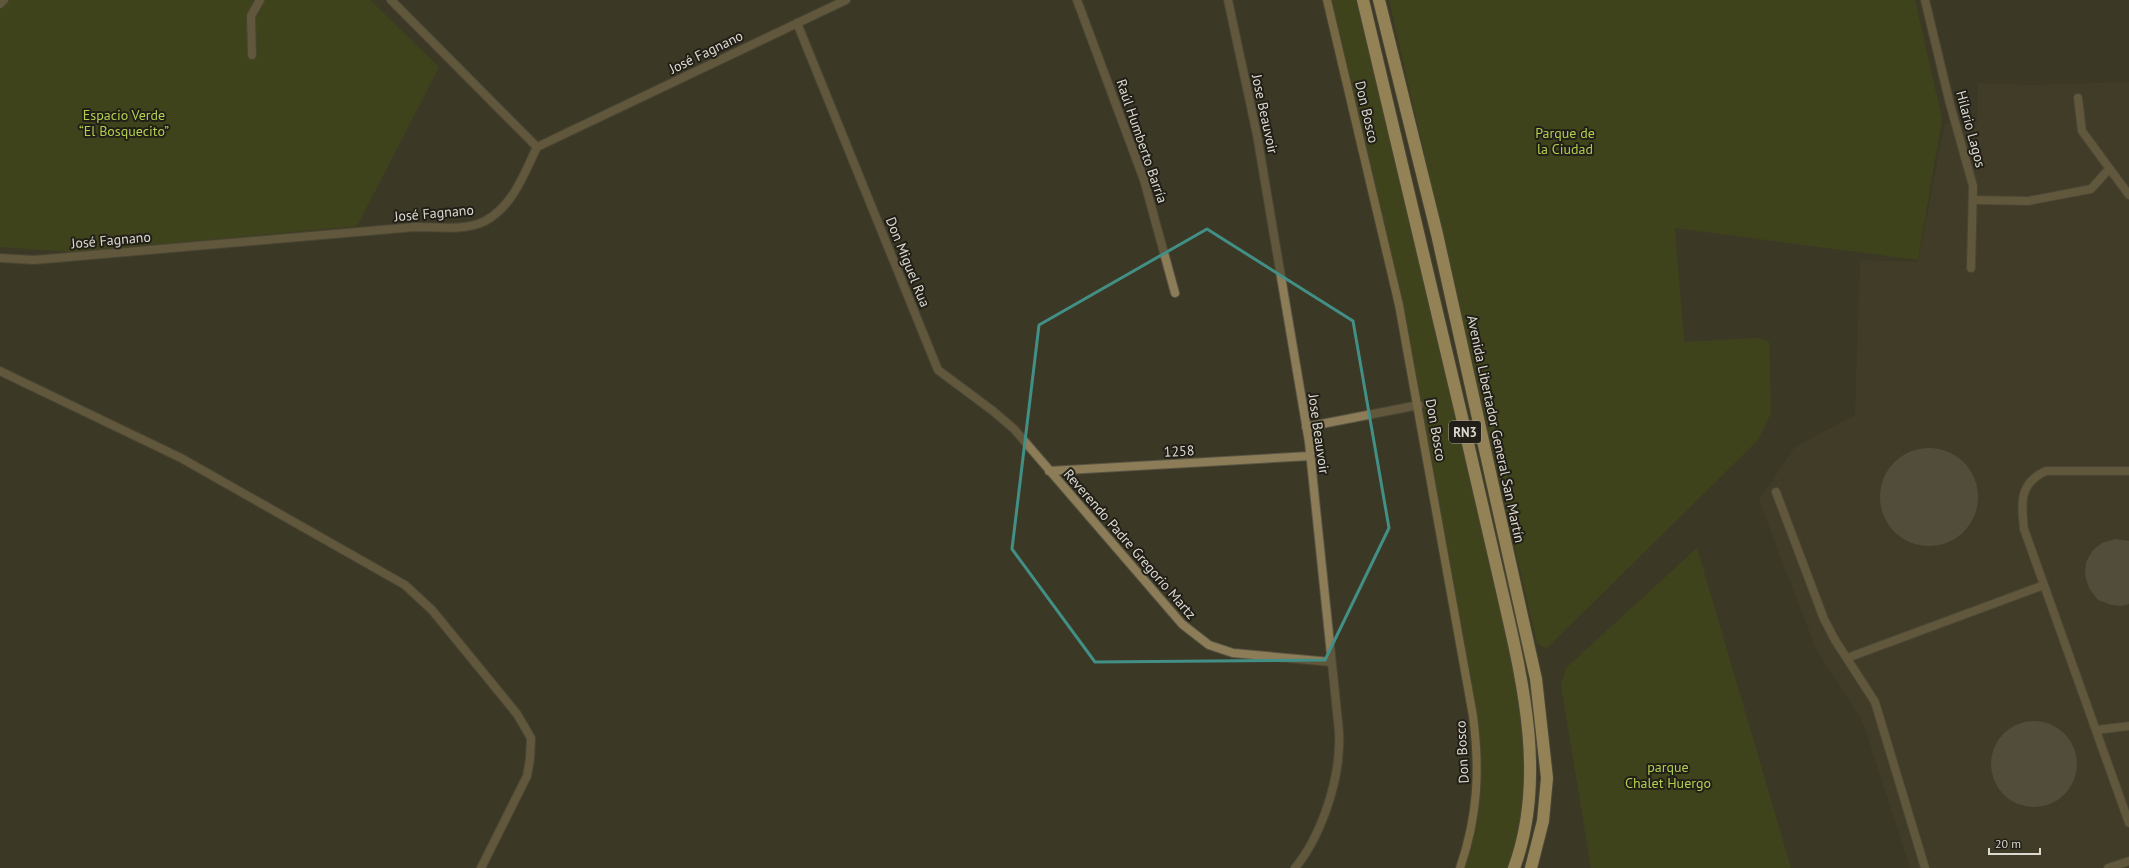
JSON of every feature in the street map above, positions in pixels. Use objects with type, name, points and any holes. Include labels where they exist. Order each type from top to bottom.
[{"type":"highway","name":"Avenida Libertador General San Martín","points":[[1363,0],[1456,392],[1508,620],[1524,700],[1530,764],[1528,811],[1520,851],[1514,868]]},
{"type":"highway","name":"Avenida Libertador General San Martín","points":[[1379,0],[1437,234],[1536,679],[1547,778],[1543,821],[1531,868]]},
{"type":"main road","name":"Don Bosco","points":[[1327,0],[1399,305],[1419,405],[1473,716],[1477,748],[1478,780],[1473,819],[1460,868]]},
{"type":"street","points":[[0,4],[4,0]]},
{"type":"street","points":[[252,55],[251,16],[260,0]]},
{"type":"street","points":[[391,0],[537,147]]},
{"type":"street","name":"José Fagnano","points":[[0,258],[34,260],[377,230],[467,226],[485,221],[515,194],[537,147],[846,0]]},
{"type":"street","name":"Raúl Humberto Barría","points":[[1077,0],[1144,180],[1175,293]]},
{"type":"street","name":"Jose Beauvoir","points":[[1228,0],[1257,135],[1306,427],[1339,746],[1332,790],[1318,831],[1295,868]]},
{"type":"street","name":"Hilario Lagos","points":[[1925,0],[1950,104],[1973,186],[1971,268]]},
{"type":"street","name":"Don Miguel Rua","points":[[797,23],[938,370],[993,411],[1014,429],[1049,471]]},
{"type":"street","points":[[2078,98],[2082,131],[2129,195]]},
{"type":"street","points":[[1973,200],[2028,201],[2092,189],[2109,169]]},
{"type":"street","points":[[0,371],[181,458],[405,584],[432,610],[517,714],[531,738],[527,776],[481,868]]},
{"type":"street","points":[[1306,427],[1419,405]]},
{"type":"street","name":"1258","points":[[1049,471],[1310,456]]},
{"type":"street","name":"Reverendo Padre Gregorio Martz","points":[[1049,471],[1182,624],[1209,645],[1233,653],[1331,662]]},
{"type":"street","points":[[2129,471],[2046,471],[2035,476],[2025,487],[2022,508],[2024,529],[2129,823]]},
{"type":"street","points":[[1776,492],[1824,619],[1835,640],[1875,702],[1925,868]]},
{"type":"street","points":[[1847,658],[2044,585]]},
{"type":"street","points":[[2096,730],[2129,726]]},
{"type":"street","points":[[2108,868],[2129,861]]},
{"type":"highlighted area","points":[[1207,229],[1353,321],[1389,528],[1325,660],[1095,662],[1012,549],[1039,325]]},
{"type":"shaded area","points":[[2129,82],[2129,868],[1910,868],[1863,722],[1816,649],[1759,500],[1795,447],[1855,415],[1860,260],[1918,262],[1945,123],[1977,125],[1978,83],[2031,85]]},
{"type":"green space","name":"Espacio Verde “El Bosquecito”","points":[[9,0],[370,0],[439,67],[357,226],[72,252],[0,247],[0,10]]},
{"type":"green space","points":[[1327,0],[1363,0],[1508,620],[1530,764],[1514,868],[1460,868],[1466,853],[1477,748],[1419,405]]},
{"type":"green space","name":"Parque de la Ciudad","points":[[1389,0],[1915,0],[1942,119],[1918,260],[1675,228],[1684,342],[1758,338],[1769,342],[1771,413],[1758,440],[1546,649],[1537,643]]},
{"type":"green space","name":"parque Chalet Huergo","points":[[1697,548],[1791,868],[1591,868],[1561,685],[1566,668]]},
{"type":"building","points":[[1929,448],[1948,452],[1964,462],[1974,478],[1978,497],[1974,516],[1964,532],[1948,542],[1929,546],[1910,542],[1894,532],[1884,516],[1880,497],[1884,478],[1894,462],[1910,452]]},
{"type":"building","points":[[2115,539],[2129,541],[2129,604],[2121,606],[2112,605],[2098,600],[2089,588],[2085,575],[2086,562],[2093,550],[2102,543]]},
{"type":"building","points":[[2034,721],[2050,724],[2058,728],[2070,740],[2074,748],[2077,764],[2074,780],[2070,788],[2058,800],[2050,804],[2034,807],[2018,804],[2010,800],[1998,788],[1994,780],[1991,764],[1994,748],[1998,740],[2010,728],[2018,724]]}]
